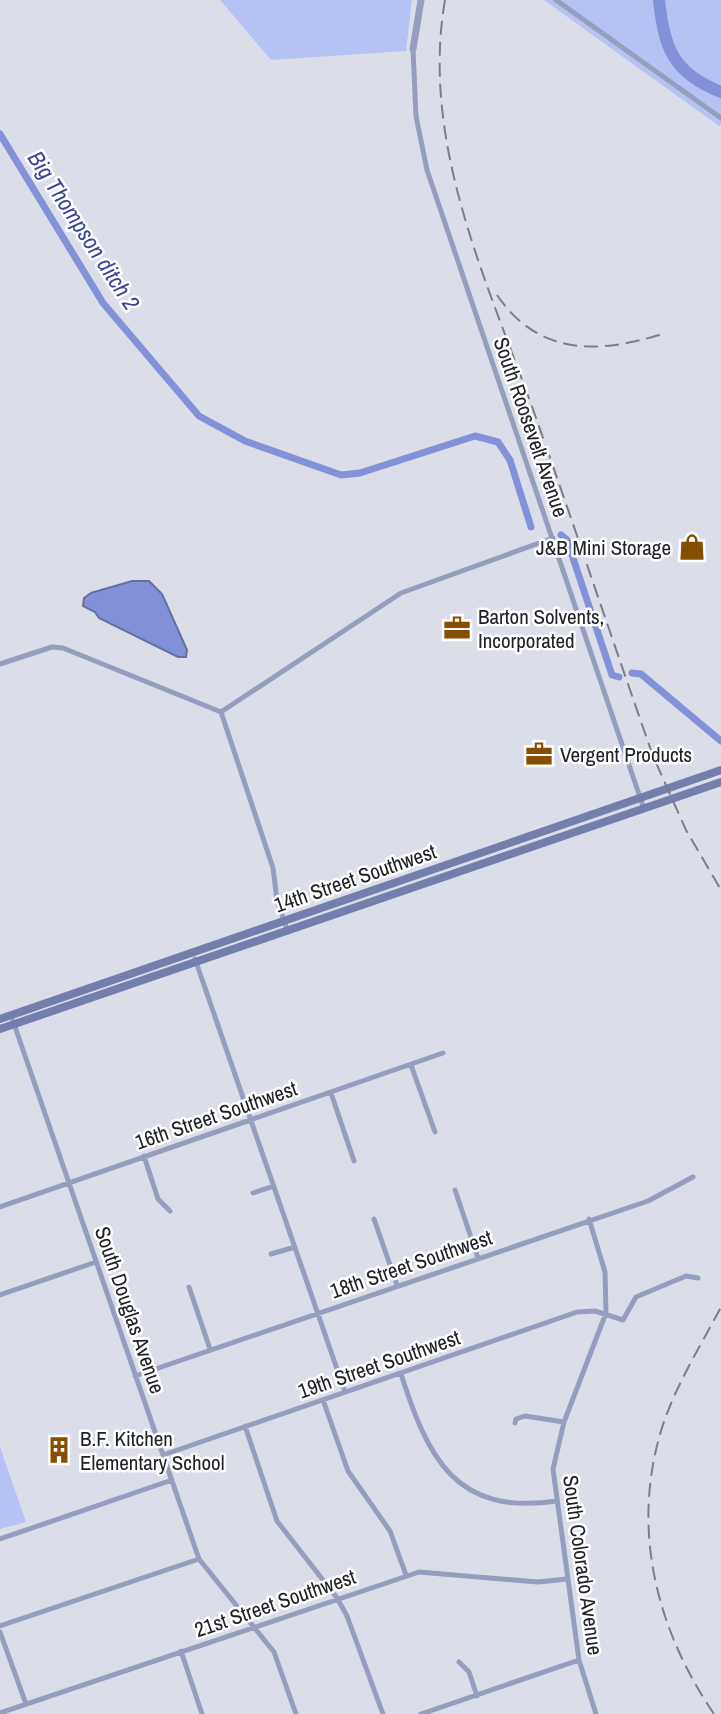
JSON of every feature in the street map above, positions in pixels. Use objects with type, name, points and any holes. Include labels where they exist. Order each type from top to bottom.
[{"type":"main road","name":"14th Street Southwest","points":[[0,1029],[13,1019],[193,953],[721,770]]},
{"type":"main road","name":"14th Street Southwest","points":[[0,1019],[13,1019],[197,963],[721,782]]},
{"type":"street","points":[[413,50],[421,0]]},
{"type":"street","points":[[556,0],[721,118]]},
{"type":"street","name":"South Roosevelt Avenue","points":[[413,50],[416,116],[427,170],[644,809]]},
{"type":"street","points":[[221,712],[401,593],[553,538]]},
{"type":"street","points":[[0,664],[52,647],[63,648],[221,712],[273,868],[277,900],[288,932]]},
{"type":"street","points":[[193,953],[345,1392]]},
{"type":"street","name":"South Douglas Avenue","points":[[13,1019],[199,1559],[279,1660],[296,1714]]},
{"type":"street","name":"16th Street Southwest","points":[[0,1207],[443,1054]]},
{"type":"street","points":[[411,1065],[435,1132]]},
{"type":"street","points":[[331,1093],[354,1161]]},
{"type":"street","points":[[144,1157],[158,1199],[170,1211]]},
{"type":"street","name":"18th Street Southwest","points":[[135,1376],[648,1201],[693,1177]]},
{"type":"street","points":[[253,1193],[274,1186]]},
{"type":"street","points":[[455,1190],[478,1258]]},
{"type":"street","points":[[374,1219],[397,1285]]},
{"type":"street","name":"South Colorado Avenue","points":[[589,1219],[604,1272],[606,1313],[565,1422],[554,1469],[579,1660],[596,1714]]},
{"type":"street","points":[[271,1255],[295,1247]]},
{"type":"street","points":[[0,1295],[96,1262]]},
{"type":"street","name":"19th Street Southwest","points":[[163,1455],[577,1312],[606,1313],[623,1320],[636,1297],[686,1276],[698,1278]]},
{"type":"street","points":[[189,1287],[210,1349]]},
{"type":"street","points":[[401,1374],[425,1441],[461,1485],[478,1495],[495,1499],[536,1503],[557,1501]]},
{"type":"street","points":[[323,1400],[348,1471],[390,1531],[406,1575]]},
{"type":"street","points":[[515,1423],[516,1419],[525,1416],[565,1422]]},
{"type":"street","points":[[245,1426],[277,1521],[337,1598],[354,1630],[383,1714]]},
{"type":"street","points":[[0,1539],[172,1480]]},
{"type":"street","points":[[26,1704],[0,1629],[199,1559]]},
{"type":"street","name":"21st Street Southwest","points":[[0,1713],[406,1575],[430,1572],[538,1582],[567,1578]]},
{"type":"street","points":[[181,1651],[202,1714]]},
{"type":"street","points":[[421,1714],[579,1660]]},
{"type":"street","points":[[460,1662],[469,1672],[478,1696]]},
{"type":"shaded area","points":[[220,0],[412,0],[406,51],[271,60]]},
{"type":"shaded area","points":[[544,0],[721,0],[721,125],[719,126]]},
{"type":"shaded area","points":[[132,581],[149,581],[162,594],[187,650],[186,657],[178,657],[99,618],[95,612],[83,606],[84,598],[91,593]]},
{"type":"shaded area","points":[[0,1447],[26,1522],[0,1529]]},
{"type":"waterway","points":[[659,0],[664,32],[674,57],[692,76],[721,92]]},
{"type":"waterway","name":"Big Thompson ditch 2","points":[[0,134],[103,303],[199,416],[245,441],[341,475],[360,473],[475,436],[498,442],[510,460],[531,527]]},
{"type":"waterway","name":"Big Thompson ditch 2","points":[[561,535],[567,540],[612,675],[619,677]]},
{"type":"waterway","name":"Big Thompson ditch 2","points":[[632,673],[641,674],[721,741]]},
{"type":"railway","points":[[445,0],[440,54],[442,107],[450,160],[479,264],[535,415],[653,756],[686,830],[721,890]]},
{"type":"railway","points":[[497,295],[514,315],[532,330],[552,340],[573,345],[618,345],[665,333]]},
{"type":"railway","points":[[714,1714],[694,1682],[664,1614],[655,1578],[649,1506],[652,1468],[666,1415],[721,1307]]},
{"type":"place","name":"J&B Mini Storage","points":[[692,547]]},
{"type":"place","name":"Barton Solvents, Incorporated","points":[[457,628]]},
{"type":"place","name":"Vergent Products","points":[[539,754]]},
{"type":"place","name":"B.F. Kitchen Elementary School","points":[[59,1450]]}]
